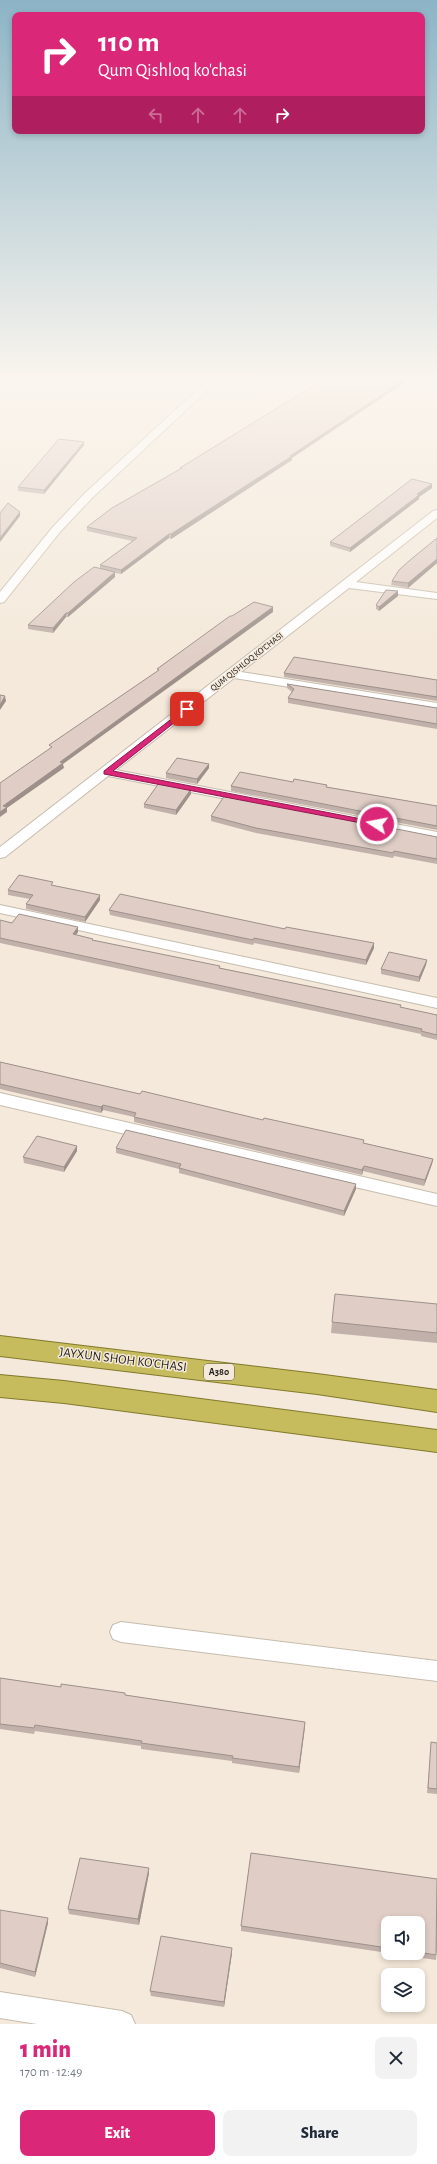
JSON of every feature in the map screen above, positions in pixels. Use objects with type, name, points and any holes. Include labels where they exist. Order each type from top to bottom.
[{"type":"highway","name":"JAYXUN SHOH KO'CHASI","points":[[0,1346],[309,1383],[437,1401]]},
{"type":"highway","points":[[0,1386],[64,1392],[437,1440]]},
{"type":"street","points":[[0,600],[56,530],[110,475]]},
{"type":"street","name":"QUM QISHLOQ KO'CHASI","points":[[0,854],[233,674],[437,513]]},
{"type":"street","points":[[347,584],[437,596]]},
{"type":"street","points":[[233,674],[437,707]]},
{"type":"street","points":[[107,772],[437,836]]},
{"type":"street","points":[[0,909],[437,1003]]},
{"type":"street","points":[[0,1099],[437,1200]]},
{"type":"street","points":[[121,1632],[437,1671]]},
{"type":"street","points":[[0,2005],[122,2024]]},
{"type":"building","points":[[28,475],[56,475],[44,490],[18,487]]},
{"type":"building","points":[[169,475],[262,475],[169,534],[121,570],[100,565],[137,538],[87,527],[112,508]]},
{"type":"building","points":[[412,479],[432,484],[417,494],[419,495],[350,548],[330,542]]},
{"type":"building","points":[[8,503],[20,512],[0,538],[0,513]]},
{"type":"building","points":[[437,538],[437,559],[408,583],[392,581],[399,570]]},
{"type":"building","points":[[94,567],[115,572],[68,613],[66,613],[53,628],[28,625],[74,582]]},
{"type":"building","points":[[386,590],[398,591],[379,607],[376,605]]},
{"type":"building","points":[[254,602],[273,607],[60,762],[63,763],[3,806],[7,807],[0,812],[0,783],[52,747],[49,745],[159,670],[157,669],[230,616]]},
{"type":"building","points":[[294,657],[437,680],[437,697],[284,673]]},
{"type":"building","points":[[287,684],[437,708],[437,724],[288,698],[294,689]]},
{"type":"building","points":[[0,695],[5,696],[0,705]]},
{"type":"building","points":[[177,758],[209,764],[197,779],[166,773]]},
{"type":"building","points":[[240,772],[293,782],[294,779],[327,785],[326,787],[437,806],[437,826],[231,786]]},
{"type":"building","points":[[159,783],[191,789],[176,810],[144,804]]},
{"type":"building","points":[[225,795],[437,837],[437,859],[394,851],[393,853],[256,828],[211,816]]},
{"type":"building","points":[[19,875],[53,882],[51,885],[100,895],[85,917],[26,904],[33,895],[8,890]]},
{"type":"building","points":[[120,894],[285,929],[286,927],[374,943],[366,960],[254,938],[253,940],[109,910]]},
{"type":"building","points":[[19,914],[78,927],[73,934],[93,939],[92,940],[220,966],[219,968],[401,1005],[400,1007],[437,1015],[437,1035],[421,1031],[422,1029],[0,938],[0,920],[12,923]]},
{"type":"building","points":[[389,952],[427,960],[419,977],[381,969]]},
{"type":"building","points":[[0,1062],[140,1094],[142,1091],[263,1120],[264,1118],[364,1140],[363,1143],[433,1159],[425,1180],[364,1166],[362,1170],[134,1117],[136,1113],[103,1105],[101,1107],[0,1084]]},
{"type":"building","points":[[126,1130],[356,1184],[344,1211],[179,1168],[181,1164],[116,1148]]},
{"type":"building","points":[[37,1136],[77,1146],[64,1167],[23,1157]]},
{"type":"building","points":[[335,1294],[437,1304],[437,1333],[332,1322]]},
{"type":"building","points":[[0,1678],[61,1687],[61,1684],[125,1693],[125,1695],[305,1722],[299,1767],[232,1758],[233,1756],[141,1743],[142,1741],[35,1725],[34,1728],[0,1724]]},
{"type":"building","points":[[431,1742],[437,1743],[437,1789],[428,1788]]},
{"type":"building","points":[[251,1853],[437,1879],[436,1955],[425,1953],[425,1916],[381,1916],[381,1947],[241,1926]]},
{"type":"building","points":[[80,1858],[149,1868],[138,1919],[68,1909]]},
{"type":"building","points":[[0,1910],[48,1918],[35,1972],[0,1963]]},
{"type":"building","points":[[161,1936],[232,1948],[224,2002],[150,1991]]},
{"type":"route","points":[[187,709],[107,772],[377,824]]}]
